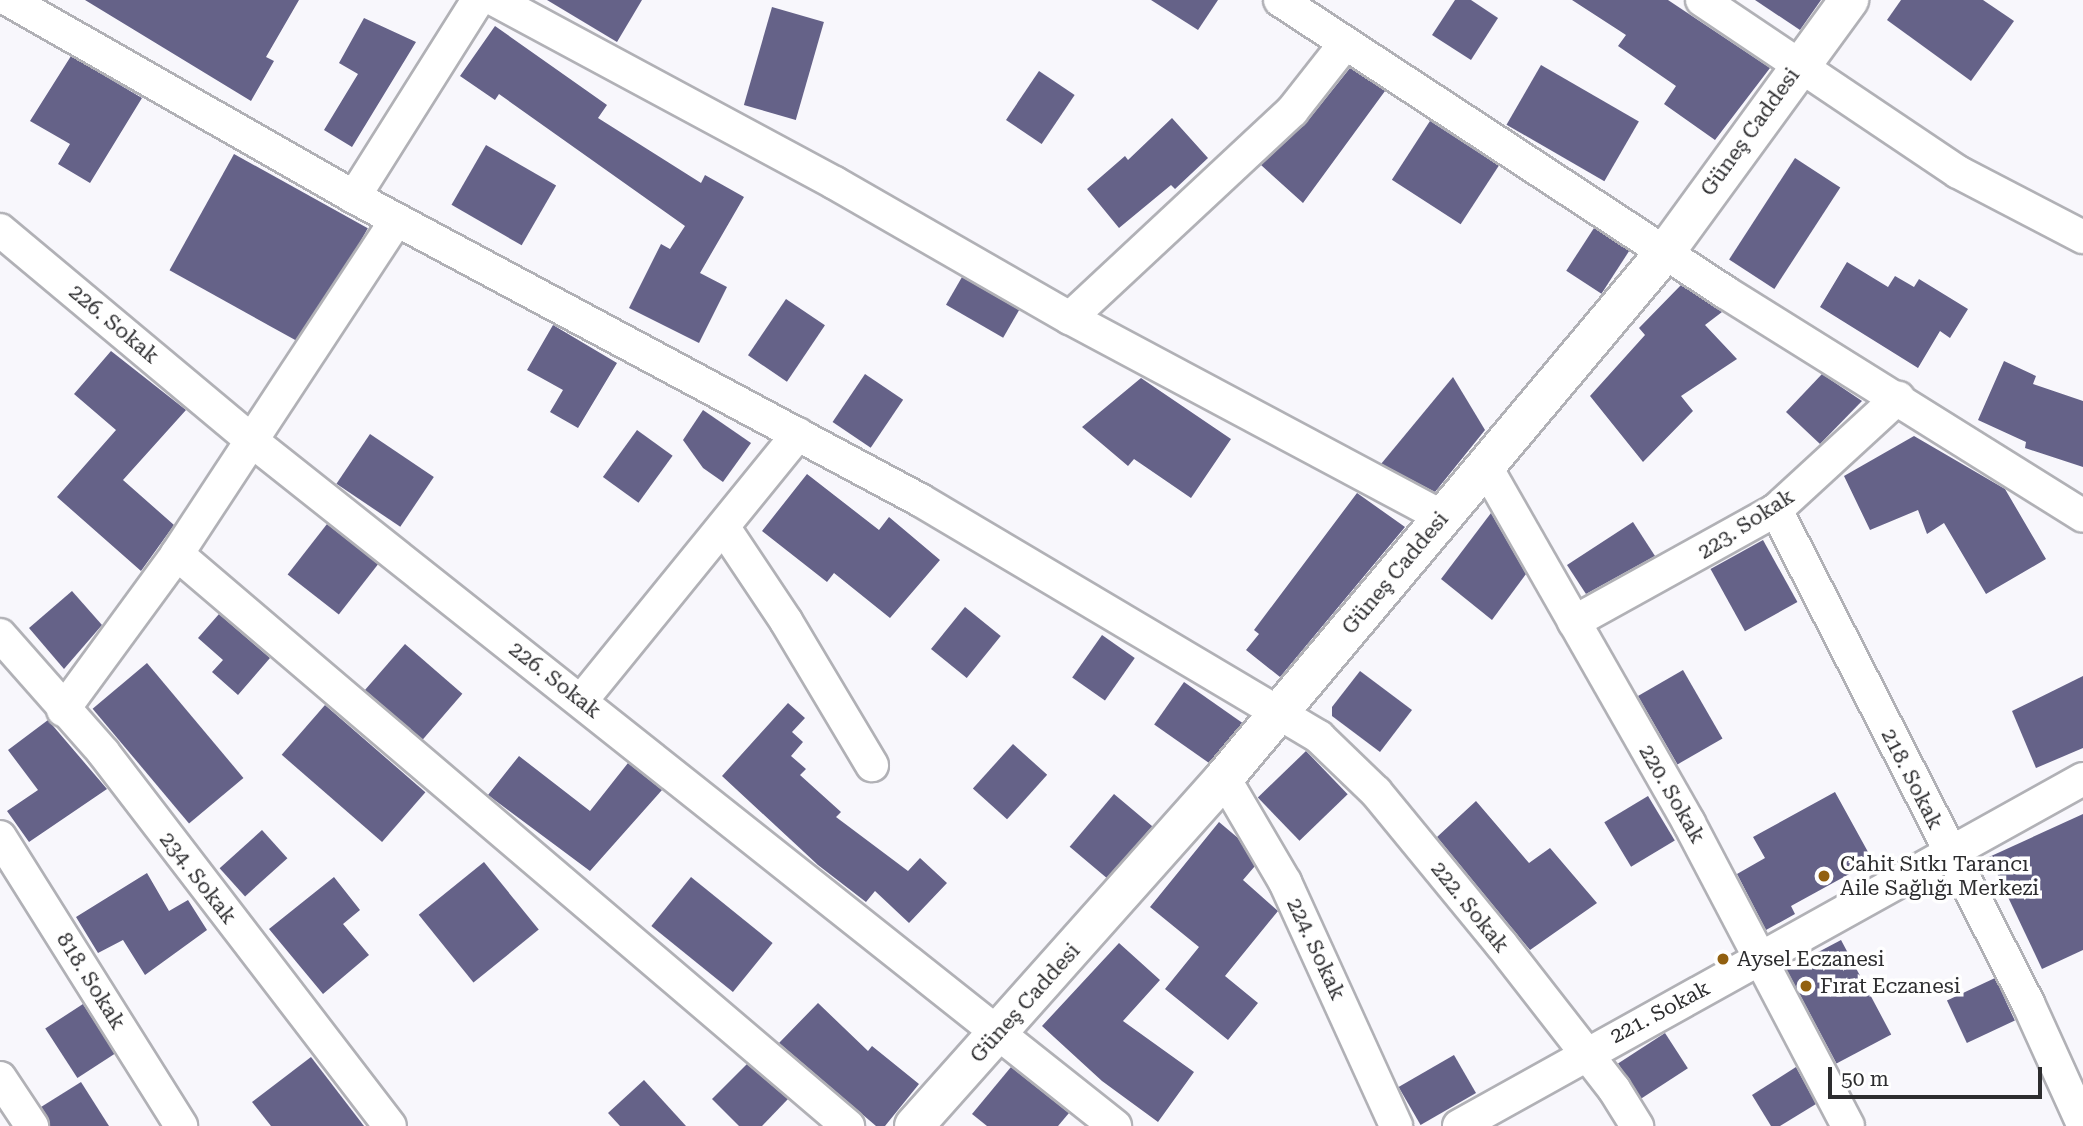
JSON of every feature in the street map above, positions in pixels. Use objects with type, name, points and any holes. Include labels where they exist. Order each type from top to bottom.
[{"type":"street","name":"222. Sokak","points":[[9,0],[354,197],[920,500],[1319,737],[1376,792],[1586,1052],[1637,1126]]},
{"type":"street","points":[[354,197],[478,0]]},
{"type":"street","points":[[495,0],[835,183],[1070,318],[1442,517]]},
{"type":"street","points":[[1280,0],[1344,45],[2083,516]]},
{"type":"street","points":[[1702,0],[1958,172],[2083,237]]},
{"type":"street","name":"Güneş Caddesi","points":[[914,1126],[998,1035],[1224,778],[1666,251],[1799,64],[1849,0]]},
{"type":"street","points":[[1070,318],[1292,111],[1344,45]]},
{"type":"street","points":[[63,710],[177,554],[253,442],[396,220]]},
{"type":"street","name":"226. Sokak","points":[[0,230],[253,442],[1115,1126]]},
{"type":"street","name":"223. Sokak","points":[[1574,622],[1776,510],[1898,398]]},
{"type":"street","points":[[581,701],[798,434]]},
{"type":"street","name":"220. Sokak","points":[[1486,467],[1763,958],[1848,1126]]},
{"type":"street","name":"218. Sokak","points":[[1776,510],[2028,1003],[2083,1124]]},
{"type":"street","points":[[724,528],[786,621],[872,765]]},
{"type":"street","points":[[177,554],[848,1126]]},
{"type":"street","name":"234. Sokak","points":[[0,635],[63,710],[103,752],[390,1126]]},
{"type":"street","name":"224. Sokak","points":[[1224,778],[1285,883],[1396,1126]]},
{"type":"street","name":"221. Sokak","points":[[1459,1126],[1586,1052],[1763,958],[2083,779]]},
{"type":"street","name":"818. Sokak","points":[[0,836],[181,1126]]},
{"type":"street","points":[[0,1077],[32,1126]]},
{"type":"building","points":[[85,0],[299,0],[266,57],[274,61],[251,101]]},
{"type":"building","points":[[547,0],[642,0],[617,42]]},
{"type":"building","points":[[1151,0],[1218,0],[1198,30]]},
{"type":"building","points":[[1455,0],[1471,0],[1498,18],[1471,60],[1432,35]]},
{"type":"building","points":[[1572,0],[1668,0],[1770,68],[1715,140],[1664,104],[1676,86],[1618,46],[1626,35]]},
{"type":"building","points":[[1755,0],[1821,0],[1800,30]]},
{"type":"building","points":[[1901,0],[1983,0],[2014,21],[1971,81],[1887,20]]},
{"type":"building","points":[[772,7],[824,22],[796,120],[744,105]]},
{"type":"building","points":[[364,18],[416,42],[352,147],[324,130],[358,74],[339,63]]},
{"type":"building","points":[[495,26],[607,105],[598,118],[701,183],[705,175],[744,197],[700,273],[727,287],[699,343],[629,308],[661,244],[670,249],[685,226],[499,94],[495,100],[460,76]]},
{"type":"building","points":[[71,56],[142,98],[90,183],[58,164],[70,144],[30,121]]},
{"type":"building","points":[[1541,65],[1639,122],[1604,181],[1506,125]]},
{"type":"building","points":[[1350,68],[1385,91],[1303,203],[1261,165],[1306,123]]},
{"type":"building","points":[[1039,71],[1075,95],[1042,144],[1006,120]]},
{"type":"building","points":[[1172,118],[1208,158],[1175,189],[1171,185],[1119,228],[1087,189],[1125,156],[1128,160]]},
{"type":"building","points":[[1430,121],[1499,166],[1461,224],[1392,180]]},
{"type":"building","points":[[486,145],[556,186],[522,245],[452,205]]},
{"type":"building","points":[[234,154],[368,228],[303,345],[170,270]]},
{"type":"building","points":[[1795,158],[1840,187],[1774,289],[1729,259]]},
{"type":"building","points":[[1594,228],[1629,251],[1601,294],[1566,271]]},
{"type":"building","points":[[1847,262],[1888,287],[1895,276],[1914,287],[1919,279],[1968,309],[1950,338],[1940,331],[1918,368],[1820,307]]},
{"type":"building","points":[[962,277],[1019,310],[1003,338],[946,305]]},
{"type":"building","points":[[1681,285],[1722,312],[1705,325],[1737,359],[1681,396],[1693,411],[1643,462],[1590,396],[1645,335],[1639,328]]},
{"type":"building","points":[[786,299],[825,325],[787,382],[748,355]]},
{"type":"building","points":[[553,325],[617,363],[578,428],[550,412],[563,390],[527,370]]},
{"type":"building","points":[[111,351],[186,410],[123,480],[174,525],[141,571],[57,497],[116,430],[74,394]]},
{"type":"building","points":[[2004,361],[2036,376],[2033,384],[2083,401],[2083,467],[2025,448],[2026,442],[1978,420]]},
{"type":"building","points":[[865,374],[903,400],[871,448],[833,422]]},
{"type":"building","points":[[1822,374],[1862,401],[1820,444],[1786,412]]},
{"type":"building","points":[[1453,377],[1485,430],[1435,492],[1381,464]]},
{"type":"building","points":[[1141,378],[1231,439],[1191,498],[1134,459],[1128,466],[1082,427]]},
{"type":"building","points":[[703,410],[751,443],[723,482],[703,468],[683,440]]},
{"type":"building","points":[[637,430],[673,456],[639,503],[603,477]]},
{"type":"building","points":[[370,434],[434,477],[400,527],[336,484]]},
{"type":"building","points":[[1914,436],[2005,489],[2046,559],[1986,594],[1944,523],[1927,534],[1918,510],[1870,530],[1844,476]]},
{"type":"building","points":[[807,474],[879,530],[889,517],[940,560],[890,618],[834,573],[827,582],[762,531]]},
{"type":"building","points":[[1357,493],[1405,527],[1280,677],[1246,650],[1259,634],[1254,630]]},
{"type":"building","points":[[1491,513],[1526,574],[1492,620],[1441,579]]},
{"type":"building","points":[[1633,522],[1655,556],[1586,594],[1567,565]]},
{"type":"building","points":[[327,524],[378,564],[339,614],[288,574]]},
{"type":"building","points":[[1763,540],[1797,602],[1745,631],[1711,569]]},
{"type":"building","points":[[72,591],[102,625],[64,669],[29,628]]},
{"type":"building","points":[[965,607],[1001,636],[967,678],[931,649]]},
{"type":"building","points":[[219,614],[270,658],[238,695],[212,672],[223,660],[198,638]]},
{"type":"building","points":[[1102,635],[1135,658],[1105,701],[1072,678]]},
{"type":"building","points":[[405,644],[462,694],[422,740],[365,690]]},
{"type":"building","points":[[147,663],[243,778],[189,824],[93,709]]},
{"type":"building","points":[[1683,670],[1722,738],[1677,764],[1638,696]]},
{"type":"building","points":[[1360,671],[1412,710],[1380,752],[1332,716],[1332,707]]},
{"type":"building","points":[[2083,676],[2083,748],[2036,768],[2012,711]]},
{"type":"building","points":[[1184,682],[1242,723],[1212,765],[1154,725]]},
{"type":"building","points":[[788,703],[805,718],[792,732],[803,742],[791,756],[806,769],[800,775],[841,812],[836,817],[908,871],[920,858],[947,883],[909,923],[875,891],[866,902],[818,865],[722,776]]},
{"type":"building","points":[[325,705],[425,792],[382,842],[282,755]]},
{"type":"building","points":[[48,720],[107,789],[29,842],[7,811],[38,790],[8,750]]},
{"type":"building","points":[[1013,744],[1047,775],[1007,819],[973,789]]},
{"type":"building","points":[[1306,751],[1348,794],[1299,841],[1258,798]]},
{"type":"building","points":[[519,756],[590,811],[628,763],[662,790],[590,871],[488,795]]},
{"type":"building","points":[[1835,792],[1873,861],[1791,906],[1795,914],[1766,930],[1737,874],[1765,858],[1753,837]]},
{"type":"building","points":[[1114,794],[1152,826],[1108,879],[1070,847]]},
{"type":"building","points":[[1648,796],[1675,841],[1631,867],[1604,822]]},
{"type":"building","points":[[1476,801],[1529,863],[1550,848],[1597,903],[1530,950],[1437,837]]},
{"type":"building","points":[[2083,814],[2083,950],[2042,969],[1989,857]]},
{"type":"building","points":[[1219,822],[1238,838],[1255,866],[1243,880],[1278,911],[1225,976],[1258,1003],[1228,1040],[1165,989],[1199,947],[1150,907]]},
{"type":"building","points":[[262,830],[287,858],[245,896],[220,868]]},
{"type":"building","points":[[484,862],[539,930],[473,982],[419,915]]},
{"type":"building","points":[[147,873],[169,911],[188,900],[207,930],[145,975],[123,940],[98,953],[76,917]]},
{"type":"building","points":[[334,877],[360,910],[343,924],[369,955],[323,994],[269,929]]},
{"type":"building","points":[[691,877],[773,943],[733,992],[651,926]]},
{"type":"building","points":[[1841,940],[1891,1034],[1836,1064],[1786,969]]},
{"type":"building","points":[[1119,943],[1160,980],[1123,1021],[1194,1072],[1158,1122],[1102,1081],[1042,1026]]},
{"type":"building","points":[[1995,978],[2015,1021],[1967,1043],[1947,1000]]},
{"type":"building","points":[[818,1003],[868,1051],[872,1046],[919,1084],[885,1126],[876,1126],[779,1043]]},
{"type":"building","points":[[83,1004],[115,1053],[77,1078],[45,1029]]},
{"type":"building","points":[[1665,1033],[1688,1068],[1641,1099],[1618,1063]]},
{"type":"building","points":[[1454,1055],[1476,1093],[1421,1125],[1399,1087]]},
{"type":"building","points":[[311,1057],[364,1126],[271,1126],[252,1102]]},
{"type":"building","points":[[747,1064],[788,1099],[762,1126],[739,1126],[712,1099]]},
{"type":"building","points":[[1011,1067],[1069,1113],[1058,1126],[987,1126],[972,1114]]},
{"type":"building","points":[[1796,1067],[1816,1104],[1780,1126],[1771,1126],[1752,1095]]},
{"type":"building","points":[[644,1080],[686,1126],[620,1126],[608,1113]]},
{"type":"building","points":[[81,1082],[109,1126],[50,1126],[41,1107]]},
{"type":"place","name":"Cahit Sıtkı Tarancı Aile Sağlığı Merkezi","points":[[1824,876]]},
{"type":"place","name":"Aysel Eczanesi","points":[[1723,959]]},
{"type":"place","name":"Fırat Eczanesi","points":[[1806,986]]}]
